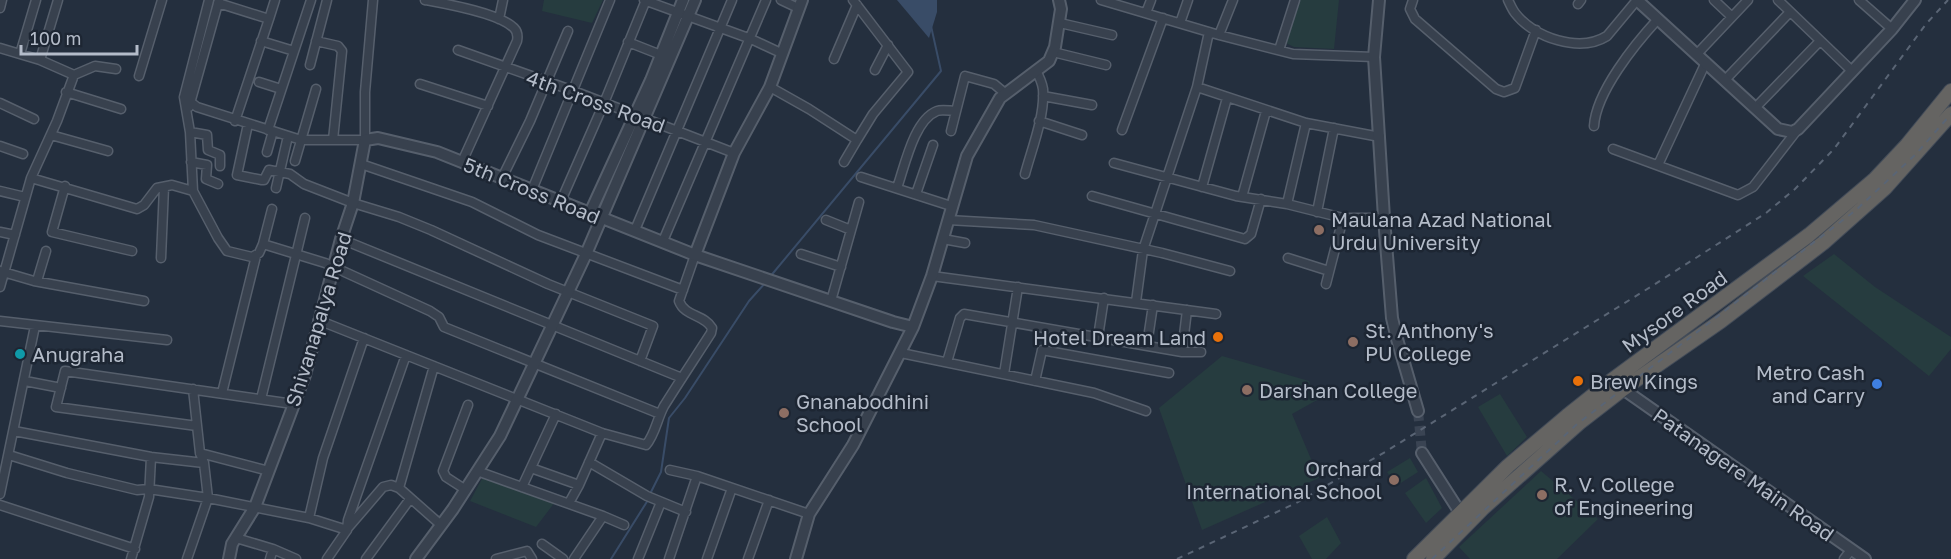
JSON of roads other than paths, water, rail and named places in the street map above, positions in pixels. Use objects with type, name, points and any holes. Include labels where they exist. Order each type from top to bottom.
[{"type":"highway","name":"Mysore Road","points":[[1414,559],[1508,466],[1584,402],[1826,221],[1875,179],[1906,146],[1951,91]]},
{"type":"highway","name":"Mysore Road","points":[[1433,559],[1483,508],[1579,423],[1623,389],[1721,321],[1823,243],[1886,188],[1951,114]]},
{"type":"street","points":[[0,8],[2,0]]},
{"type":"street","points":[[20,54],[36,0]]},
{"type":"street","points":[[40,60],[58,0]]},
{"type":"street","points":[[139,76],[162,0]]},
{"type":"street","points":[[235,121],[275,0]]},
{"type":"street","points":[[267,152],[281,88],[311,0]]},
{"type":"street","points":[[310,65],[327,0]]},
{"type":"street","points":[[187,100],[197,107],[235,121],[301,140],[365,140],[364,92],[373,0]]},
{"type":"street","points":[[425,0],[451,2],[499,20],[518,33],[517,41],[462,162]]},
{"type":"street","points":[[499,20],[503,0]]},
{"type":"street","points":[[532,190],[571,90],[610,0]]},
{"type":"street","points":[[561,201],[604,103],[645,0],[781,52]]},
{"type":"street","points":[[416,559],[491,453],[518,399],[585,254],[595,216],[683,15],[683,0]]},
{"type":"street","points":[[640,116],[662,55],[683,15],[695,0]]},
{"type":"street","points":[[635,230],[732,0]]},
{"type":"street","points":[[663,241],[766,0]]},
{"type":"street","points":[[318,320],[602,433],[646,445],[651,440],[660,414],[711,333],[712,328],[709,322],[688,313],[679,301],[734,153],[770,87],[800,4],[781,0]]},
{"type":"street","points":[[796,559],[809,514],[854,445],[913,327],[932,276],[967,156],[1000,98],[1048,61],[1060,23],[1060,0]]},
{"type":"street","points":[[1101,0],[1293,54],[1374,57]]},
{"type":"street","points":[[1146,13],[1151,0]]},
{"type":"street","points":[[1180,23],[1188,0]]},
{"type":"street","points":[[1220,35],[1233,0]]},
{"type":"street","points":[[1279,50],[1295,0]]},
{"type":"street","points":[[1379,0],[1374,57],[1392,318],[1418,411]]},
{"type":"street","points":[[1413,0],[1410,9],[1415,19],[1496,89],[1504,92],[1515,88],[1536,30]]},
{"type":"street","points":[[1509,0],[1515,13],[1536,30],[1562,41],[1582,43],[1601,40],[1607,36],[1637,0],[1778,129],[1792,132],[1798,129]]},
{"type":"street","points":[[1714,0],[1732,17]]},
{"type":"street","points":[[1697,54],[1748,0]]},
{"type":"street","points":[[1778,0],[1852,71]]},
{"type":"street","points":[[1858,0],[1892,29]]},
{"type":"street","points":[[1613,149],[1738,195],[1753,187],[1798,129],[1892,29],[1915,0]]},
{"type":"street","points":[[256,256],[245,256],[227,251],[193,191],[190,132],[186,113],[187,100],[215,1],[269,19]]},
{"type":"street","points":[[844,162],[873,114],[908,72],[855,2]]},
{"type":"street","points":[[834,58],[855,2]]},
{"type":"street","points":[[1725,80],[1790,12]]},
{"type":"street","points":[[1122,130],[1163,18]]},
{"type":"street","points":[[1593,126],[1599,105],[1628,52],[1658,19]]},
{"type":"street","points":[[1060,23],[1112,35]]},
{"type":"street","points":[[502,178],[530,121],[568,31]]},
{"type":"street","points":[[1136,302],[1143,250],[1197,87],[1209,32]]},
{"type":"street","points":[[261,41],[294,51]]},
{"type":"street","points":[[316,41],[338,46],[342,51],[333,140]]},
{"type":"street","points":[[1755,108],[1820,41]]},
{"type":"street","points":[[628,42],[662,55]]},
{"type":"street","points":[[875,70],[888,45]]},
{"type":"street","points":[[0,48],[40,60],[74,75]]},
{"type":"street","name":"4th Cross Road","points":[[458,50],[571,90],[734,153]]},
{"type":"street","points":[[1053,51],[1106,65]]},
{"type":"street","points":[[1658,165],[1706,62]]},
{"type":"street","points":[[0,287],[2,272],[31,178],[51,135],[74,75],[95,66],[116,69]]},
{"type":"street","points":[[1025,174],[1043,96],[1043,87],[1036,71]]},
{"type":"street","points":[[951,131],[965,76],[994,84],[1006,94]]},
{"type":"street","points":[[259,82],[281,88]]},
{"type":"street","points":[[420,84],[488,106]]},
{"type":"street","points":[[770,87],[857,140]]},
{"type":"street","points":[[1197,87],[1306,123],[1380,137]]},
{"type":"street","points":[[296,161],[316,88]]},
{"type":"street","points":[[66,92],[121,109]]},
{"type":"street","points":[[1043,96],[1092,105]]},
{"type":"street","points":[[1202,187],[1227,98]]},
{"type":"street","points":[[0,103],[34,119]]},
{"type":"street","points":[[897,188],[913,141],[924,119],[939,110],[956,111]]},
{"type":"street","points":[[1242,197],[1266,111]]},
{"type":"street","points":[[1039,121],[1082,135]]},
{"type":"street","points":[[1287,204],[1306,123]]},
{"type":"street","points":[[248,124],[237,175],[264,180],[268,170],[290,174],[304,184],[431,230],[567,291],[653,326],[640,361]]},
{"type":"street","points":[[1317,212],[1334,128]]},
{"type":"street","points":[[190,132],[207,135],[208,150],[220,155],[220,166]]},
{"type":"street","points":[[51,135],[108,151]]},
{"type":"street","points":[[276,188],[288,136]]},
{"type":"street","name":"5th Cross Road","points":[[365,140],[378,138],[437,152],[695,255],[913,327]]},
{"type":"street","name":"Shivanapalya Road","points":[[229,559],[236,538],[255,507],[270,471],[270,463],[305,375],[340,239],[353,203],[365,140]]},
{"type":"street","points":[[916,194],[933,145]]},
{"type":"street","points":[[0,147],[23,154]]},
{"type":"street","points":[[191,162],[207,165],[206,179],[218,184]]},
{"type":"street","points":[[1114,163],[1242,197],[1287,204],[1342,218],[1384,218]]},
{"type":"street","points":[[361,164],[471,202],[538,235],[683,290]]},
{"type":"street","points":[[861,177],[951,206]]},
{"type":"street","points":[[31,178],[65,186],[137,209],[144,205],[157,189],[172,185],[193,191]]},
{"type":"street","points":[[65,186],[52,232],[132,251]]},
{"type":"street","points":[[161,258],[164,187]]},
{"type":"street","points":[[0,191],[25,197]]},
{"type":"street","points":[[1092,196],[1245,238],[1251,234],[1260,199]]},
{"type":"street","points":[[831,301],[859,202]]},
{"type":"street","points":[[222,393],[256,256],[263,244],[272,209]]},
{"type":"street","points":[[261,399],[305,218]]},
{"type":"street","points":[[1326,284],[1342,218]]},
{"type":"street","points":[[826,220],[851,230]]},
{"type":"street","points":[[948,220],[1034,225],[1162,253],[1230,271]]},
{"type":"street","points":[[0,232],[15,235]]},
{"type":"street","points":[[340,239],[682,378]]},
{"type":"street","points":[[943,239],[965,243]]},
{"type":"street","points":[[263,244],[333,266],[430,311],[439,317],[444,327],[660,414]]},
{"type":"street","points":[[37,281],[46,252]]},
{"type":"street","points":[[801,254],[841,267]]},
{"type":"street","points":[[1288,258],[1329,271]]},
{"type":"street","points":[[2,272],[37,281],[144,301]]},
{"type":"street","points":[[932,276],[1216,314]]},
{"type":"street","points":[[1004,374],[1018,287]]},
{"type":"street","points":[[1098,337],[1104,298]]},
{"type":"street","points":[[1147,345],[1152,305]]},
{"type":"street","points":[[1182,352],[1187,310]]},
{"type":"street","points":[[947,362],[960,318],[964,314],[1182,352],[1201,352]]},
{"type":"street","points":[[0,321],[168,340]]},
{"type":"street","points":[[0,494],[34,326]]},
{"type":"street","points":[[309,518],[323,458],[364,338]]},
{"type":"street","points":[[1035,381],[1042,350],[1169,373]]},
{"type":"street","points":[[901,353],[1106,396],[1146,411]]},
{"type":"street","points":[[347,530],[348,520],[406,355]]},
{"type":"street","points":[[399,488],[434,366]]},
{"type":"street","points":[[197,426],[56,407],[65,371],[293,404]]},
{"type":"street","points":[[24,381],[61,388]]},
{"type":"street","points":[[187,559],[208,498],[193,389]]},
{"type":"street","name":"Patanagere Main Road","points":[[1623,389],[1865,559]]},
{"type":"street","points":[[465,490],[446,477],[443,471],[468,405]]},
{"type":"street","points":[[522,487],[556,414]]},
{"type":"street","points":[[14,432],[151,457],[204,463]]},
{"type":"street","points":[[569,503],[602,433]]},
{"type":"street","points":[[200,453],[270,471]]},
{"type":"street","points":[[1422,453],[1461,514]]},
{"type":"street","points":[[9,454],[137,490],[149,489],[208,498],[309,518],[347,530]]},
{"type":"street","points":[[131,559],[149,497],[151,457]]},
{"type":"street","points":[[589,462],[653,499],[686,512]]},
{"type":"street","points":[[531,468],[579,485]]},
{"type":"street","points":[[670,470],[697,476],[809,514]]},
{"type":"street","points":[[477,471],[624,525]]},
{"type":"street","points":[[669,559],[697,476]]},
{"type":"street","points":[[327,559],[347,530],[383,487],[391,485],[399,488],[441,525]]},
{"type":"street","points":[[707,559],[732,488]]},
{"type":"street","points":[[366,559],[410,499]]},
{"type":"street","points":[[638,559],[653,499]]},
{"type":"street","points":[[748,559],[769,500]]},
{"type":"street","points":[[0,505],[135,549]]},
{"type":"street","points":[[574,559],[603,516]]},
{"type":"street","points":[[236,538],[273,549],[296,559]]},
{"type":"street","points":[[542,544],[563,559]]},
{"type":"street","points":[[270,559],[273,549]]},
{"type":"street","points":[[1844,559],[1851,550]]},
{"type":"street","points":[[496,559],[527,551],[532,559]]},
{"type":"water","points":[[897,0],[937,0],[937,12],[929,38]]},
{"type":"waterway","points":[[769,278],[941,71],[931,26]]},
{"type":"waterway","points":[[650,494],[661,472],[669,418],[685,398],[749,301],[766,282]]},
{"type":"waterway","points":[[611,559],[648,500]]},
{"type":"tunnel","points":[[1418,411],[1422,453]]},
{"type":"railway","points":[[1177,559],[1296,503],[1385,452],[1766,213],[1795,189],[1834,149],[1926,24],[1948,0]]},
{"type":"railway","points":[[1432,559],[1576,425],[1856,210],[1916,154],[1951,114]]},
{"type":"place","name":"Maulana Azad National Urdu University","points":[[1319,230]]},
{"type":"place","name":"Hotel Dream Land","points":[[1218,337]]},
{"type":"place","name":"St. Anthony's PU College","points":[[1353,342]]},
{"type":"place","name":"Anugraha","points":[[20,354]]},
{"type":"place","name":"Brew Kings","points":[[1578,381]]},
{"type":"place","name":"Metro Cash and Carry","points":[[1877,384]]},
{"type":"place","name":"Darshan College","points":[[1247,390]]},
{"type":"place","name":"Gnanabodhini School","points":[[784,413]]},
{"type":"place","name":"Orchard International School","points":[[1394,480]]},
{"type":"place","name":"R. V. College of Engineering","points":[[1542,495]]}]
